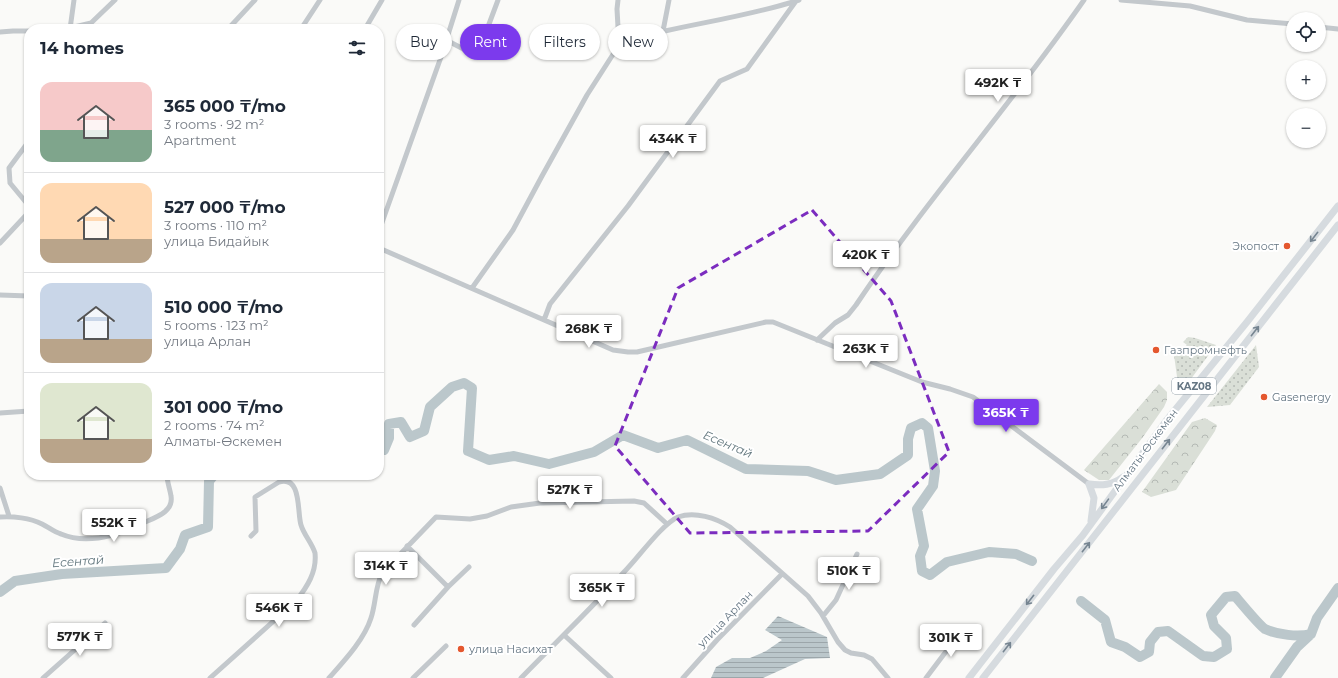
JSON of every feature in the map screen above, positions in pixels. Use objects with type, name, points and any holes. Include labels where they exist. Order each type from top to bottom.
[{"type":"highway","name":"Алматы-Өскемен","points":[[969,678],[1091,524],[1166,421],[1247,322],[1338,206]]},
{"type":"highway","name":"Алматы-Өскемен","points":[[983,678],[1338,225]]},
{"type":"highway","points":[[1089,484],[1097,486],[1108,484],[1121,478],[1128,472]]},
{"type":"highway","points":[[1089,484],[1094,498],[1091,524]]},
{"type":"street","points":[[70,24],[74,0]]},
{"type":"street","points":[[87,24],[91,23],[115,0]]},
{"type":"street","points":[[232,24],[254,0]]},
{"type":"street","points":[[305,24],[320,0]]},
{"type":"street","points":[[368,24],[382,0]]},
{"type":"street","points":[[451,24],[459,0]]},
{"type":"street","points":[[452,43],[477,56],[498,0]]},
{"type":"street","points":[[618,0],[618,24]]},
{"type":"street","points":[[664,24],[669,0]]},
{"type":"street","points":[[816,340],[835,323],[848,315],[856,305],[922,213],[987,131],[1084,0]]},
{"type":"street","points":[[1121,0],[1190,6],[1248,20],[1286,23]]},
{"type":"street","points":[[668,30],[745,15],[798,1]]},
{"type":"street","points":[[544,320],[550,304],[628,206],[720,81],[747,69],[798,1]]},
{"type":"street","points":[[1326,28],[1338,29]]},
{"type":"street","points":[[0,32],[13,30],[24,31]]},
{"type":"street","points":[[384,217],[439,60]]},
{"type":"street","points":[[472,288],[514,230],[587,95],[609,60]]},
{"type":"street","points":[[24,147],[9,168],[10,183],[24,200]]},
{"type":"street","points":[[0,243],[24,217]]},
{"type":"street","points":[[384,250],[613,350],[637,352],[766,322],[773,322],[922,382],[973,397],[1089,484]]},
{"type":"street","points":[[0,295],[24,296]]},
{"type":"street","points":[[0,413],[24,410]]},
{"type":"street","points":[[0,517],[9,516],[41,523],[61,534],[74,538],[95,539],[114,535],[167,511],[171,505],[172,496],[168,480]]},
{"type":"street","points":[[210,678],[296,602],[307,588],[313,574],[316,557],[313,547],[301,526],[296,490],[289,482],[280,482],[255,497],[256,531],[251,536]]},
{"type":"street","points":[[0,488],[9,516]]},
{"type":"street","points":[[329,678],[356,646],[371,618],[378,580],[382,573],[436,516],[470,519],[487,516],[511,507],[540,503],[634,501],[644,503],[667,524]]},
{"type":"street","points":[[522,678],[624,572],[667,524],[679,517],[690,516],[702,516],[721,521],[808,596],[823,616],[838,642],[845,650],[851,653],[864,655],[872,659],[888,678]]},
{"type":"street","points":[[407,546],[448,587]]},
{"type":"street","points":[[823,616],[836,600],[857,554]]},
{"type":"street","points":[[414,625],[448,587],[469,567]]},
{"type":"street","name":"улица Арлан","points":[[683,678],[717,640],[782,574]]},
{"type":"street","points":[[43,678],[105,623]]},
{"type":"street","points":[[926,678],[964,628]]},
{"type":"street","points":[[564,635],[611,678]]},
{"type":"street","points":[[412,678],[446,646]]},
{"type":"highlighted area","points":[[812,210],[891,301],[949,452],[868,531],[690,533],[615,446],[678,288]]},
{"type":"green space","points":[[1188,337],[1216,345],[1185,387],[1178,384],[1174,355],[1176,353],[1180,355],[1187,345],[1183,342]]},
{"type":"green space","points":[[1256,345],[1259,367],[1230,405],[1207,407]]},
{"type":"green space","points":[[1159,384],[1167,392],[1167,400],[1164,407],[1143,437],[1109,480],[1099,480],[1084,470]]},
{"type":"green space","points":[[1205,418],[1217,425],[1215,431],[1176,490],[1151,497],[1142,492],[1192,422]]},
{"type":"shaded area","points":[[778,616],[827,637],[830,658],[805,659],[763,678],[711,678],[716,667],[732,658],[750,658],[766,651],[782,640],[765,630]]},
{"type":"waterway","name":"Есентай","points":[[384,450],[389,438],[389,424],[401,422],[410,437],[424,431],[430,407],[452,387],[464,383],[472,388],[468,451],[489,460],[514,456],[549,464],[594,452],[623,435],[658,448],[687,440],[746,469],[808,471],[836,480],[880,474],[908,455],[908,439],[911,428],[922,423],[928,428],[935,471],[933,486],[917,509],[924,546],[920,556],[922,571],[930,575],[947,562],[989,552],[1016,554],[1032,561]]},
{"type":"waterway","name":"Есентай","points":[[0,592],[15,581],[62,574],[166,568],[180,549],[185,535],[208,527],[210,480]]},
{"type":"waterway","name":"Есентай","points":[[1275,678],[1297,647],[1311,634],[1317,618],[1338,588]]},
{"type":"waterway","name":"Есентай","points":[[1081,601],[1105,620],[1111,642],[1125,647],[1140,657],[1149,652],[1150,642],[1158,632],[1168,631],[1203,656],[1214,657],[1227,649],[1226,638],[1214,626],[1211,615],[1226,597],[1235,596],[1254,619],[1265,629],[1288,635],[1311,634]]},
{"type":"place","name":"Экопост","points":[[1287,246]]},
{"type":"place","name":"Газпромнефть","points":[[1156,350]]},
{"type":"place","name":"Gasenergy","points":[[1264,397]]},
{"type":"place","name":"улица Насихат","points":[[461,649]]}]
